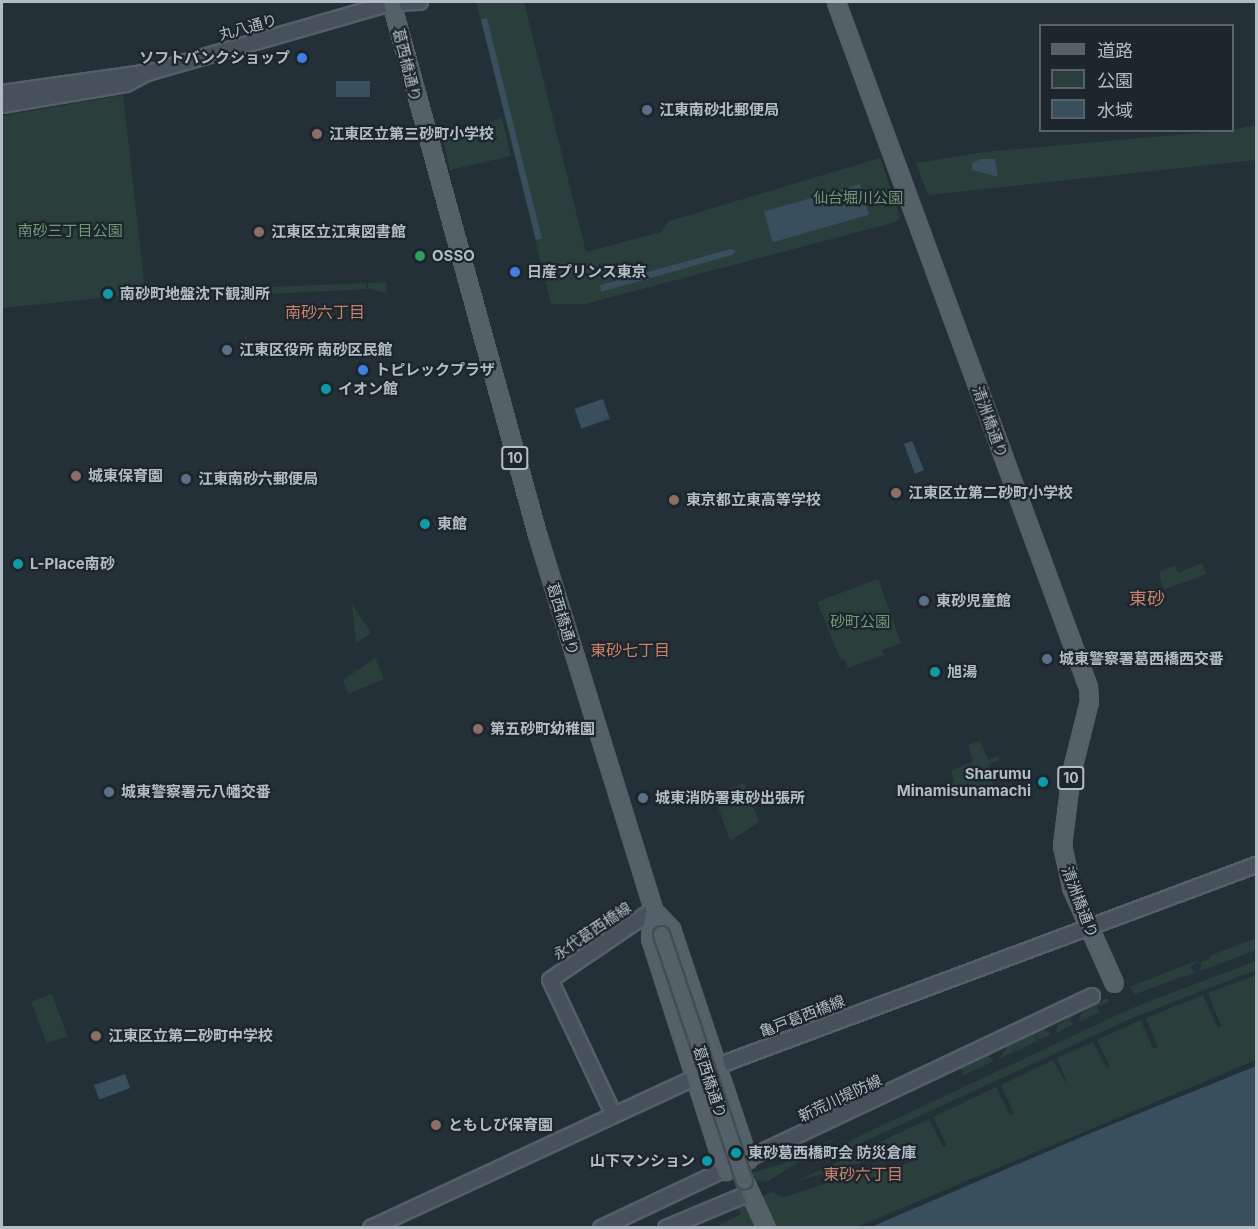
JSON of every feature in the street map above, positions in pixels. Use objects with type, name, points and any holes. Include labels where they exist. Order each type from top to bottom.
[{"type":"main road","name":"丸八通り","points":[[2,93],[147,73],[392,2],[420,2]]},
{"type":"main road","name":"葛西橋通り","points":[[392,2],[530,512],[652,910],[750,1192],[766,1227]]},
{"type":"main road","name":"清洲橋通り","points":[[836,2],[1088,687],[1088,711],[1073,765],[1062,831],[1066,872],[1114,983]]},
{"type":"main road","name":"丸八通り","points":[[2,105],[126,84],[147,73]]},
{"type":"main road","name":"亀戸葛西橋線","points":[[371,1227],[718,1066],[1257,865]]},
{"type":"main road","name":"永代葛西橋線","points":[[613,1113],[550,980],[652,910]]},
{"type":"main road","name":"10","points":[[652,910],[671,929],[748,1159]]},
{"type":"main road","name":"10","points":[[652,910],[650,938],[725,1171]]},
{"type":"main road","name":"新荒川堤防線","points":[[601,1227],[1012,1035],[1017,1028],[1092,996]]},
{"type":"main road","points":[[666,1227],[750,1192]]},
{"type":"green space","name":"仙台堀川公園","points":[[476,2],[524,2],[586,252],[661,232],[669,221],[880,158],[900,217],[896,222],[585,304],[551,304]]},
{"type":"green space","name":"南砂三丁目公園","points":[[123,95],[145,289],[140,294],[2,308],[2,116]]},
{"type":"green space","points":[[502,118],[511,156],[450,170],[443,140]]},
{"type":"green space","name":"仙台堀川公園","points":[[1256,125],[1256,160],[928,195],[916,163],[984,152],[1209,132],[1234,132],[1234,130]]},
{"type":"green space","points":[[386,282],[387,293],[368,289],[368,283]]},
{"type":"green space","points":[[366,283],[367,289],[247,295],[247,288]]},
{"type":"green space","points":[[1202,563],[1207,574],[1163,590],[1159,572],[1175,565],[1178,573]]},
{"type":"green space","name":"砂町公園","points":[[878,579],[901,643],[882,650],[884,655],[848,668],[845,660],[841,661],[817,602]]},
{"type":"green space","points":[[352,604],[371,633],[356,643]]},
{"type":"green space","points":[[375,658],[384,679],[348,694],[343,680]]},
{"type":"green space","points":[[980,741],[988,760],[998,756],[999,760],[989,764],[993,786],[961,798],[958,791],[945,797],[942,791],[925,797],[924,795],[954,782],[951,770],[973,762],[968,745]]},
{"type":"green space","points":[[744,783],[759,822],[730,841],[715,798],[719,792]]},
{"type":"green space","points":[[1256,938],[1256,950],[1200,971],[1201,962],[1210,959],[1209,956]]},
{"type":"green space","points":[[1198,960],[1190,968],[1196,972],[1135,994],[1129,987]]},
{"type":"green space","points":[[1256,961],[1256,970],[1132,1018],[811,1166],[851,1140],[1132,1008]]},
{"type":"green space","points":[[1256,975],[1256,1060],[857,1227],[713,1228],[741,1214],[738,1208],[771,1192],[784,1197],[883,1165],[895,1169],[911,1162],[880,1157],[797,1181],[929,1119],[943,1147],[947,1146],[933,1117],[996,1087],[1010,1115],[1014,1114],[1001,1085],[1053,1060],[1069,1088],[1057,1058],[1093,1042],[1107,1069],[1110,1067],[1097,1040],[1141,1020],[1153,1049],[1158,1047],[1146,1018],[1203,995],[1218,1028],[1221,1026],[1208,993]]},
{"type":"green space","points":[[52,994],[67,1036],[47,1044],[31,1002]]},
{"type":"green space","points":[[1107,998],[1109,1002],[1097,1007],[1099,1012],[1079,1022],[1081,1013]]},
{"type":"green space","points":[[1078,1012],[1069,1020],[1074,1024],[1056,1033],[1058,1025]]},
{"type":"green space","points":[[1054,1022],[1045,1030],[1052,1034],[1039,1040],[1035,1034],[1037,1041],[1015,1052],[1012,1046],[1014,1052],[999,1059],[1009,1044]]},
{"type":"green space","points":[[997,1049],[989,1057],[994,1061],[964,1075],[960,1068],[937,1076]]},
{"type":"green space","points":[[841,1135],[767,1182],[757,1180],[753,1173],[782,1164]]},
{"type":"water","points":[[487,18],[542,238],[536,240],[481,19]]},
{"type":"water","points":[[336,81],[370,81],[370,97],[336,97]]},
{"type":"water","points":[[981,159],[995,159],[998,177],[972,170],[972,163]]},
{"type":"water","points":[[860,184],[869,215],[773,242],[764,212]]},
{"type":"water","points":[[731,249],[736,251],[732,255],[601,292],[600,285]]},
{"type":"water","points":[[603,399],[610,419],[581,429],[575,409]]},
{"type":"water","points":[[912,441],[924,470],[915,474],[904,444]]},
{"type":"water","points":[[1256,1066],[1256,1227],[871,1227],[1086,1135]]},
{"type":"water","points":[[125,1074],[130,1088],[99,1099],[94,1085]]},
{"type":"place","name":"ソフトバンクショップ","points":[[302,58]]},
{"type":"place","name":"江東南砂北郵便局","points":[[647,110]]},
{"type":"place","name":"江東区立第三砂町小学校","points":[[317,134]]},
{"type":"place","name":"江東区立江東図書館","points":[[259,232]]},
{"type":"place","name":"OSSO","points":[[420,256]]},
{"type":"place","name":"日産プリンス東京","points":[[515,272]]},
{"type":"place","name":"南砂町地盤沈下観測所","points":[[108,294]]},
{"type":"place","name":"江東区役所 南砂区民館","points":[[227,350]]},
{"type":"place","name":"トピレックプラザ","points":[[363,370]]},
{"type":"place","name":"イオン館","points":[[326,389]]},
{"type":"place","name":"城東保育園","points":[[76,476]]},
{"type":"place","name":"江東南砂六郵便局","points":[[186,479]]},
{"type":"place","name":"江東区立第二砂町小学校","points":[[896,493]]},
{"type":"place","name":"東京都立東高等学校","points":[[674,500]]},
{"type":"place","name":"東館","points":[[425,524]]},
{"type":"place","name":"L-Place南砂","points":[[18,564]]},
{"type":"place","name":"東砂児童館","points":[[924,601]]},
{"type":"place","name":"城東警察署葛西橋西交番","points":[[1047,659]]},
{"type":"place","name":"旭湯","points":[[935,672]]},
{"type":"place","name":"第五砂町幼稚園","points":[[478,729]]},
{"type":"place","name":"Sharumu Minamisunamachi","points":[[1043,782]]},
{"type":"place","name":"城東警察署元八幡交番","points":[[109,792]]},
{"type":"place","name":"城東消防署東砂出張所","points":[[643,798]]},
{"type":"place","name":"江東区立第二砂町中学校","points":[[96,1036]]},
{"type":"place","name":"ともしび保育園","points":[[436,1125]]},
{"type":"place","name":"東砂葛西橋町会 防災倉庫","points":[[736,1153]]},
{"type":"place","name":"山下マンション","points":[[707,1161]]},
{"type":"district","name":"南砂六丁目","points":[[325,312]]},
{"type":"district","name":"東砂","points":[[1147,599]]},
{"type":"district","name":"東砂七丁目","points":[[630,650]]},
{"type":"district","name":"東砂六丁目","points":[[863,1174]]}]
